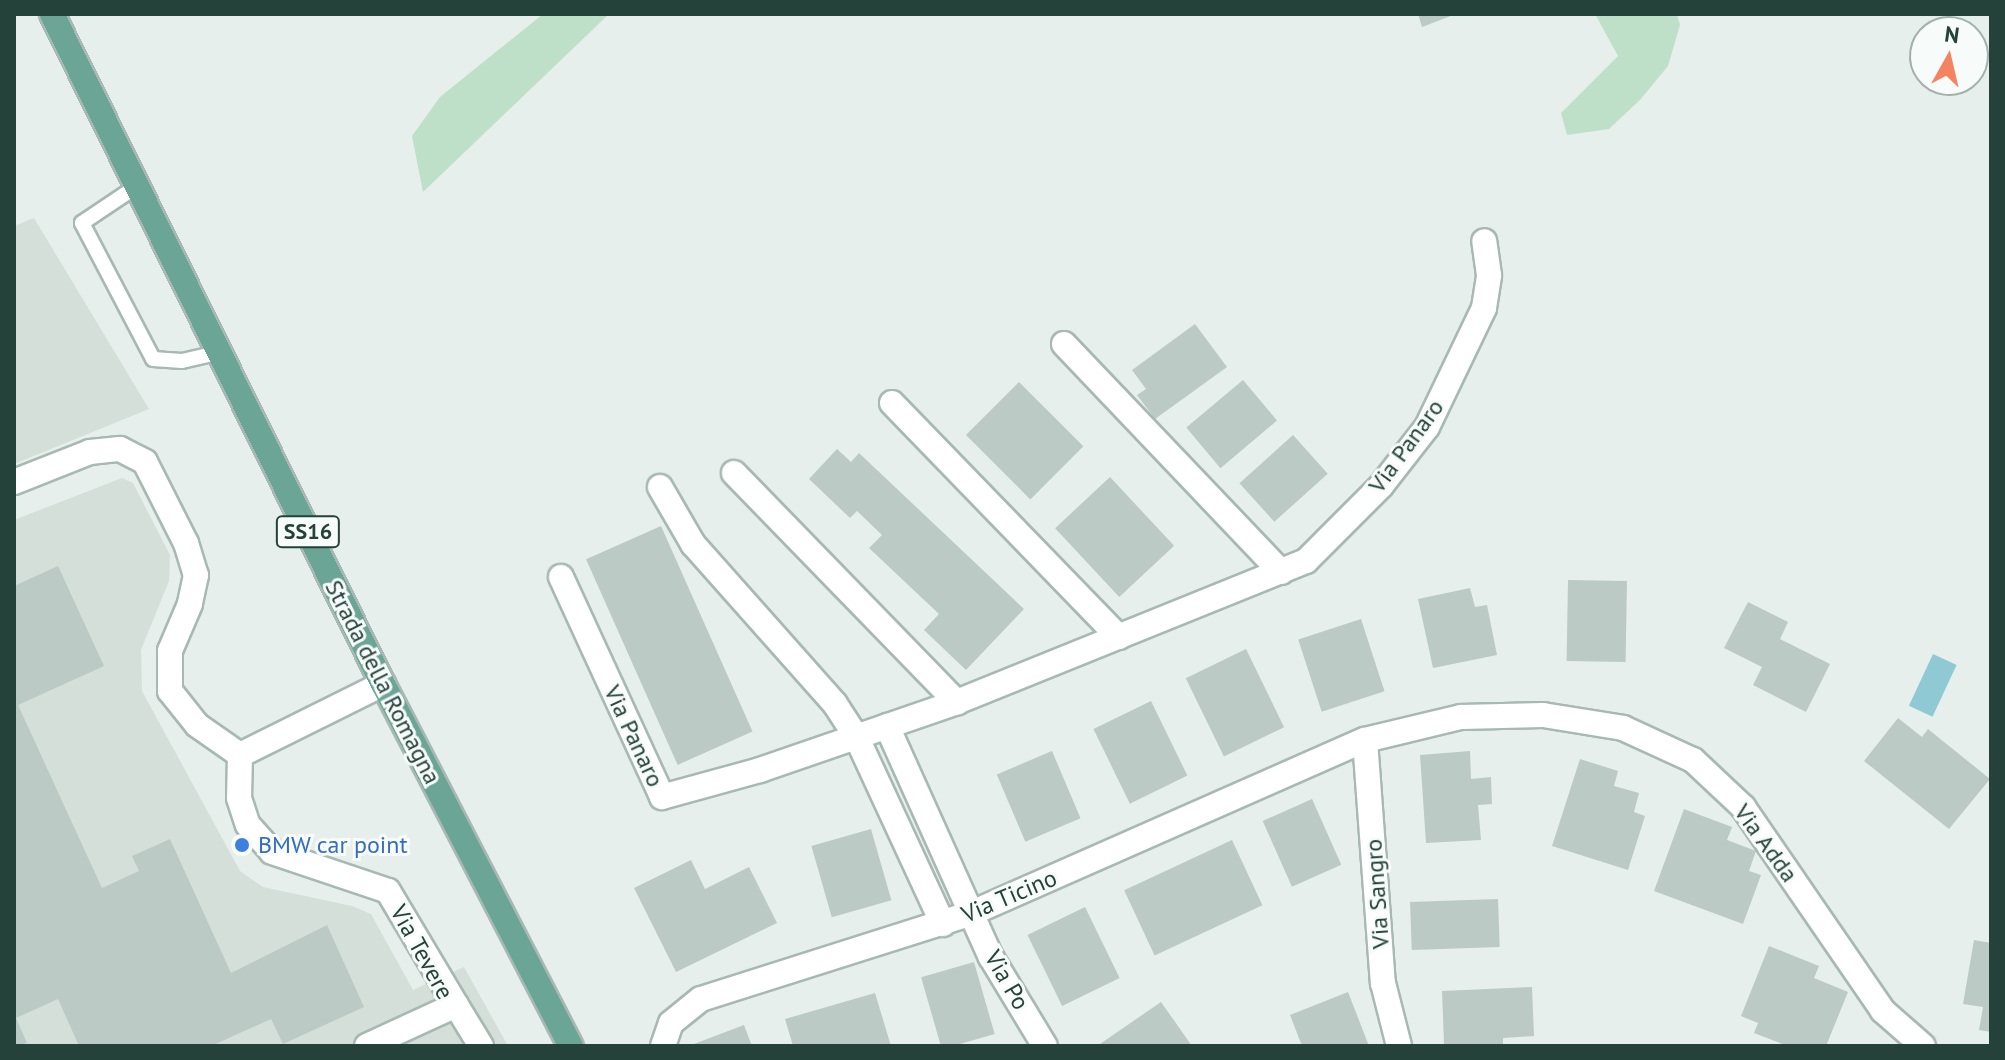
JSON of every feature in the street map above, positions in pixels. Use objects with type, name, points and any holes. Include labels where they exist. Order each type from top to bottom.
[{"type":"main road","name":"Strada della Romagna","points":[[52,14],[140,184],[383,684],[571,1046]]},
{"type":"street","name":"Via Panaro","points":[[561,577],[662,797],[857,738],[957,702],[1281,572],[1317,550],[1381,486],[1427,427],[1484,308],[1489,275],[1484,241]]},
{"type":"street","points":[[1064,344],[1281,572]]},
{"type":"street","points":[[892,403],[1119,637]]},
{"type":"street","points":[[14,482],[90,452],[120,449],[145,462],[186,543],[196,575],[170,651],[170,691],[197,725],[240,755],[383,684]]},
{"type":"street","points":[[734,473],[957,702]]},
{"type":"street","points":[[660,487],[693,544],[835,704],[857,738],[943,924]]},
{"type":"street","name":"Via Adda","points":[[1365,740],[1461,717],[1543,715],[1623,728],[1693,760],[1743,807],[1883,1011],[1923,1046]]},
{"type":"street","points":[[887,726],[972,913]]},
{"type":"street","name":"Via Ticino","points":[[663,1046],[671,1023],[701,999],[972,913],[1365,740]]},
{"type":"street","name":"Via Sangro","points":[[1365,740],[1383,983],[1399,1046]]},
{"type":"street","name":"Via Tevere","points":[[240,755],[239,798],[248,825],[272,852],[388,891],[456,1005],[367,1046]]},
{"type":"street","name":"Via Po","points":[[972,913],[991,957],[1045,1046]]},
{"type":"street","points":[[456,1005],[481,1046]]},
{"type":"lane","points":[[140,184],[82,223],[153,359],[182,361],[220,352]]},
{"type":"shaded area","points":[[34,218],[149,409],[14,464],[14,226]]},
{"type":"shaded area","points":[[122,478],[133,483],[170,555],[169,581],[141,650],[142,691],[240,871],[263,887],[352,906],[371,914],[413,990],[464,967],[508,1046],[14,1046],[14,520]]},
{"type":"green space","points":[[543,14],[609,14],[423,192],[412,136],[440,97]]},
{"type":"green space","points":[[1595,14],[1677,14],[1680,25],[1668,66],[1640,100],[1609,129],[1567,135],[1561,113],[1618,56]]},
{"type":"water","points":[[1933,654],[1957,665],[1932,717],[1909,706]]},
{"type":"building","points":[[1418,14],[1456,14],[1422,27]]},
{"type":"building","points":[[1195,324],[1227,367],[1155,419],[1137,395],[1146,389],[1132,370]]},
{"type":"building","points":[[1243,380],[1277,421],[1220,468],[1186,428]]},
{"type":"building","points":[[1019,382],[1083,446],[1030,499],[966,435]]},
{"type":"building","points":[[1293,435],[1328,474],[1274,522],[1239,483]]},
{"type":"building","points":[[837,449],[851,462],[859,453],[1024,609],[966,670],[924,630],[939,614],[869,548],[882,535],[857,511],[850,518],[809,479]]},
{"type":"building","points":[[1110,477],[1174,546],[1119,597],[1055,528]]},
{"type":"building","points":[[661,526],[753,732],[678,765],[586,559]]},
{"type":"building","points":[[58,566],[104,666],[18,705],[102,888],[139,871],[132,856],[170,839],[231,973],[327,925],[364,1007],[283,1044],[271,1019],[211,1046],[79,1046],[58,999],[16,1018],[27,1043],[14,1046],[14,586]]},
{"type":"building","points":[[1568,580],[1627,581],[1626,662],[1567,661]]},
{"type":"building","points":[[1470,588],[1475,607],[1487,605],[1497,655],[1433,668],[1418,599]]},
{"type":"building","points":[[1748,602],[1788,622],[1780,639],[1830,664],[1806,712],[1753,685],[1762,667],[1724,648]]},
{"type":"building","points":[[1361,619],[1384,691],[1322,712],[1298,639]]},
{"type":"building","points":[[1246,649],[1284,727],[1224,757],[1186,678]]},
{"type":"building","points":[[1151,701],[1187,776],[1130,804],[1093,729]]},
{"type":"building","points":[[1898,718],[1922,737],[1928,729],[1990,779],[1949,829],[1864,761]]},
{"type":"building","points":[[1052,751],[1081,818],[1025,842],[997,774]]},
{"type":"building","points":[[1470,751],[1471,779],[1491,777],[1492,804],[1478,805],[1481,840],[1426,843],[1420,755]]},
{"type":"building","points":[[1580,759],[1618,771],[1614,786],[1639,793],[1634,812],[1645,816],[1628,870],[1552,846]]},
{"type":"building","points":[[1312,799],[1341,865],[1292,887],[1263,821]]},
{"type":"building","points":[[1684,809],[1732,827],[1727,840],[1756,851],[1749,871],[1761,875],[1743,924],[1654,891]]},
{"type":"building","points":[[871,829],[891,900],[832,917],[811,846]]},
{"type":"building","points":[[1232,840],[1262,905],[1155,956],[1124,890]]},
{"type":"building","points":[[691,860],[705,889],[749,867],[777,923],[676,972],[634,888]]},
{"type":"building","points":[[1498,899],[1500,947],[1412,950],[1410,902]]},
{"type":"building","points":[[1085,907],[1120,978],[1062,1006],[1027,935]]},
{"type":"building","points":[[1974,940],[1991,943],[1991,1032],[1979,1030],[1983,1007],[1963,1004]]},
{"type":"building","points":[[1769,946],[1819,966],[1814,978],[1848,992],[1826,1046],[1788,1046],[1754,1033],[1758,1023],[1741,1016]]},
{"type":"building","points":[[974,962],[995,1034],[953,1046],[941,1046],[921,977]]},
{"type":"building","points":[[1532,987],[1534,1036],[1503,1038],[1503,1046],[1444,1044],[1442,991]]},
{"type":"building","points":[[1348,992],[1369,1046],[1302,1046],[1290,1015]]},
{"type":"building","points":[[875,993],[891,1046],[793,1046],[785,1019]]},
{"type":"building","points":[[1161,1002],[1192,1046],[1097,1046]]},
{"type":"building","points":[[744,1025],[752,1046],[694,1044]]},
{"type":"place","name":"BMW car point","points":[[242,845]]}]
